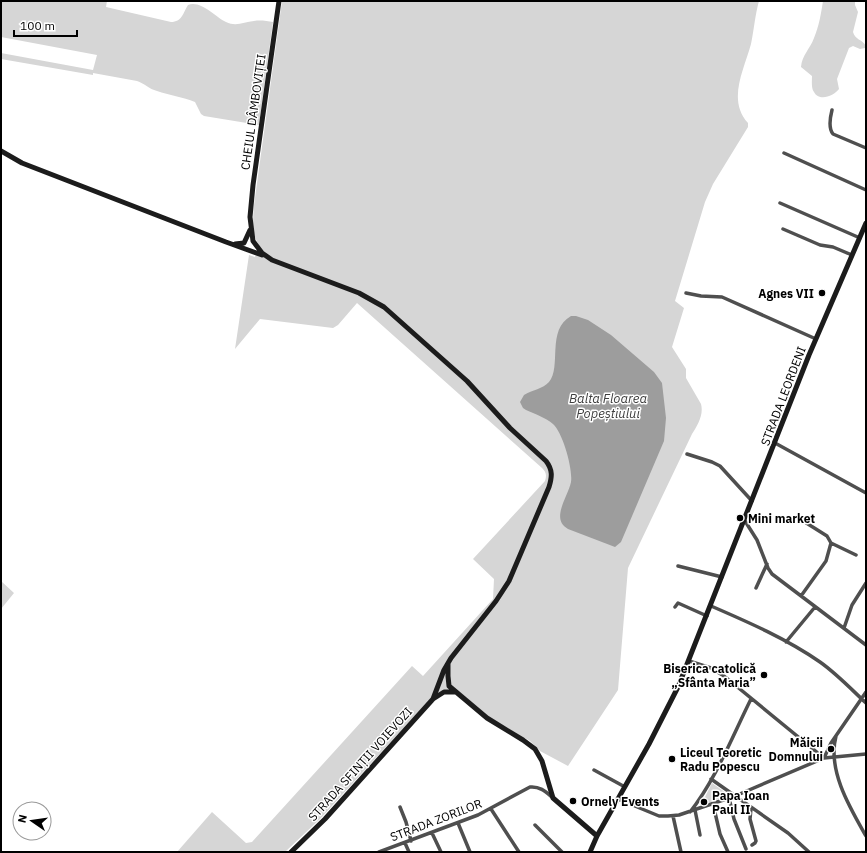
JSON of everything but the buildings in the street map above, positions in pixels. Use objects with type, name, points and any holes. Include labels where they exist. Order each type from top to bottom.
[{"type":"street","name":"CHEIUL DÂMBOVIȚEI","points":[[251,227],[253,186],[279,1]]},
{"type":"street","points":[[832,110],[830,128],[833,134],[866,148]]},
{"type":"street","points":[[1,151],[22,163],[359,293],[384,307],[466,381],[507,425],[550,466],[552,472],[550,483],[509,581],[496,601],[449,662],[433,700]]},
{"type":"street","points":[[784,153],[866,190]]},
{"type":"street","points":[[780,203],[860,238]]},
{"type":"street","name":"STRADA LEORDENI","points":[[590,852],[597,836],[669,706],[707,616],[816,339],[866,225]]},
{"type":"street","points":[[248,250],[245,242],[251,227]]},
{"type":"street","points":[[248,250],[253,249],[254,242],[251,227]]},
{"type":"street","points":[[783,229],[820,245],[833,247],[852,255]]},
{"type":"street","points":[[230,244],[250,240],[254,242],[265,256]]},
{"type":"street","points":[[686,293],[724,298],[816,339]]},
{"type":"street","points":[[775,442],[866,493]]},
{"type":"street","points":[[687,454],[720,466],[752,501]]},
{"type":"street","points":[[800,518],[827,536],[831,543],[856,555]]},
{"type":"street","points":[[745,521],[757,540],[770,571],[866,645]]},
{"type":"street","points":[[801,596],[826,561],[831,543]]},
{"type":"street","points":[[756,588],[767,564]]},
{"type":"street","points":[[678,566],[722,577]]},
{"type":"street","points":[[844,628],[852,605],[866,583]]},
{"type":"street","points":[[675,606],[678,603],[707,616]]},
{"type":"street","points":[[711,606],[786,642],[821,663],[866,703]]},
{"type":"street","points":[[786,642],[815,607]]},
{"type":"street","points":[[689,660],[719,673],[824,758]]},
{"type":"street","points":[[445,692],[449,689],[449,662]]},
{"type":"street","points":[[439,686],[443,681],[446,682],[487,718],[535,749],[542,761],[553,798]]},
{"type":"street","points":[[439,686],[441,691],[452,691],[458,693]]},
{"type":"street","name":"STRADA SFINȚII VOIEVOZI","points":[[291,852],[333,810],[433,700],[445,692]]},
{"type":"street","points":[[824,758],[828,747],[866,692]]},
{"type":"street","points":[[690,812],[711,779],[751,699]]},
{"type":"street","points":[[837,734],[834,745],[834,756],[838,774],[847,800],[866,836]]},
{"type":"street","points":[[618,799],[654,814],[673,816],[690,812],[735,796],[824,758],[866,754]]},
{"type":"street","points":[[594,770],[624,787]]},
{"type":"street","points":[[711,779],[788,834],[809,852]]},
{"type":"street","name":"STRADA ZORILOR","points":[[379,852],[432,833],[491,809],[530,787],[541,789],[597,836]]},
{"type":"street","points":[[729,798],[734,819],[746,849]]},
{"type":"street","points":[[713,804],[720,834],[728,852]]},
{"type":"street","points":[[400,808],[411,840]]},
{"type":"street","points":[[751,808],[750,819],[756,840],[752,845]]},
{"type":"street","points":[[491,809],[519,852]]},
{"type":"street","points":[[695,810],[700,835]]},
{"type":"street","points":[[673,816],[681,852]]},
{"type":"street","points":[[458,823],[470,852]]},
{"type":"street","points":[[535,825],[562,852]]},
{"type":"street","points":[[432,833],[441,852]]},
{"type":"street","points":[[405,843],[410,852]]},
{"type":"shaded area","points":[[1,1],[107,1],[106,7],[171,22],[175,22],[180,19],[188,5],[193,4],[203,7],[222,20],[230,23],[237,24],[259,21],[273,22],[259,125],[204,116],[201,114],[195,102],[154,90],[137,81],[1,59],[1,53],[93,70],[97,55],[1,37]]},
{"type":"shaded area","points":[[282,1],[759,1],[751,44],[741,74],[738,95],[739,105],[742,114],[748,123],[748,127],[713,184],[705,202],[675,301],[684,308],[672,347],[686,369],[686,378],[701,404],[701,416],[628,568],[618,690],[568,766],[540,751],[530,741],[492,719],[461,693],[451,692],[430,699],[320,819],[285,852],[177,852],[212,812],[246,843],[252,842],[412,666],[423,676],[493,599],[494,579],[473,559],[545,481],[546,477],[542,468],[357,303],[338,325],[333,328],[260,319],[235,349],[249,255],[255,257],[259,245],[254,231],[254,205]]},
{"type":"shaded area","points":[[823,1],[855,1],[858,12],[853,32],[855,37],[866,46],[865,48],[860,49],[853,46],[849,48],[837,79],[839,89],[830,96],[819,97],[813,90],[812,76],[801,67],[803,59],[816,33]]},
{"type":"shaded area","points":[[1,581],[14,593],[1,609]]},
{"type":"shaded area","points":[[712,783],[729,795],[708,803],[704,799]]},
{"type":"water","name":"Balta Floarea Popeștiului","points":[[571,316],[588,320],[611,335],[654,372],[662,383],[666,418],[664,441],[621,542],[615,547],[568,529],[563,525],[560,520],[560,514],[571,482],[569,460],[564,443],[553,424],[523,408],[520,402],[524,395],[544,386],[549,382],[553,375],[556,339],[559,330],[563,322]]},
{"type":"place","name":"Agnes VII","points":[[822,293]]},
{"type":"place","name":"Mini market","points":[[740,518]]},
{"type":"place","name":"Biserica catolică „Sfânta Maria”","points":[[764,675]]},
{"type":"place","name":"Măicii Domnului","points":[[831,749]]},
{"type":"place","name":"Liceul Teoretic Radu Popescu","points":[[672,759]]},
{"type":"place","name":"Ornely Events","points":[[573,801]]},
{"type":"place","name":"Papa Ioan Paul II","points":[[704,802]]}]
